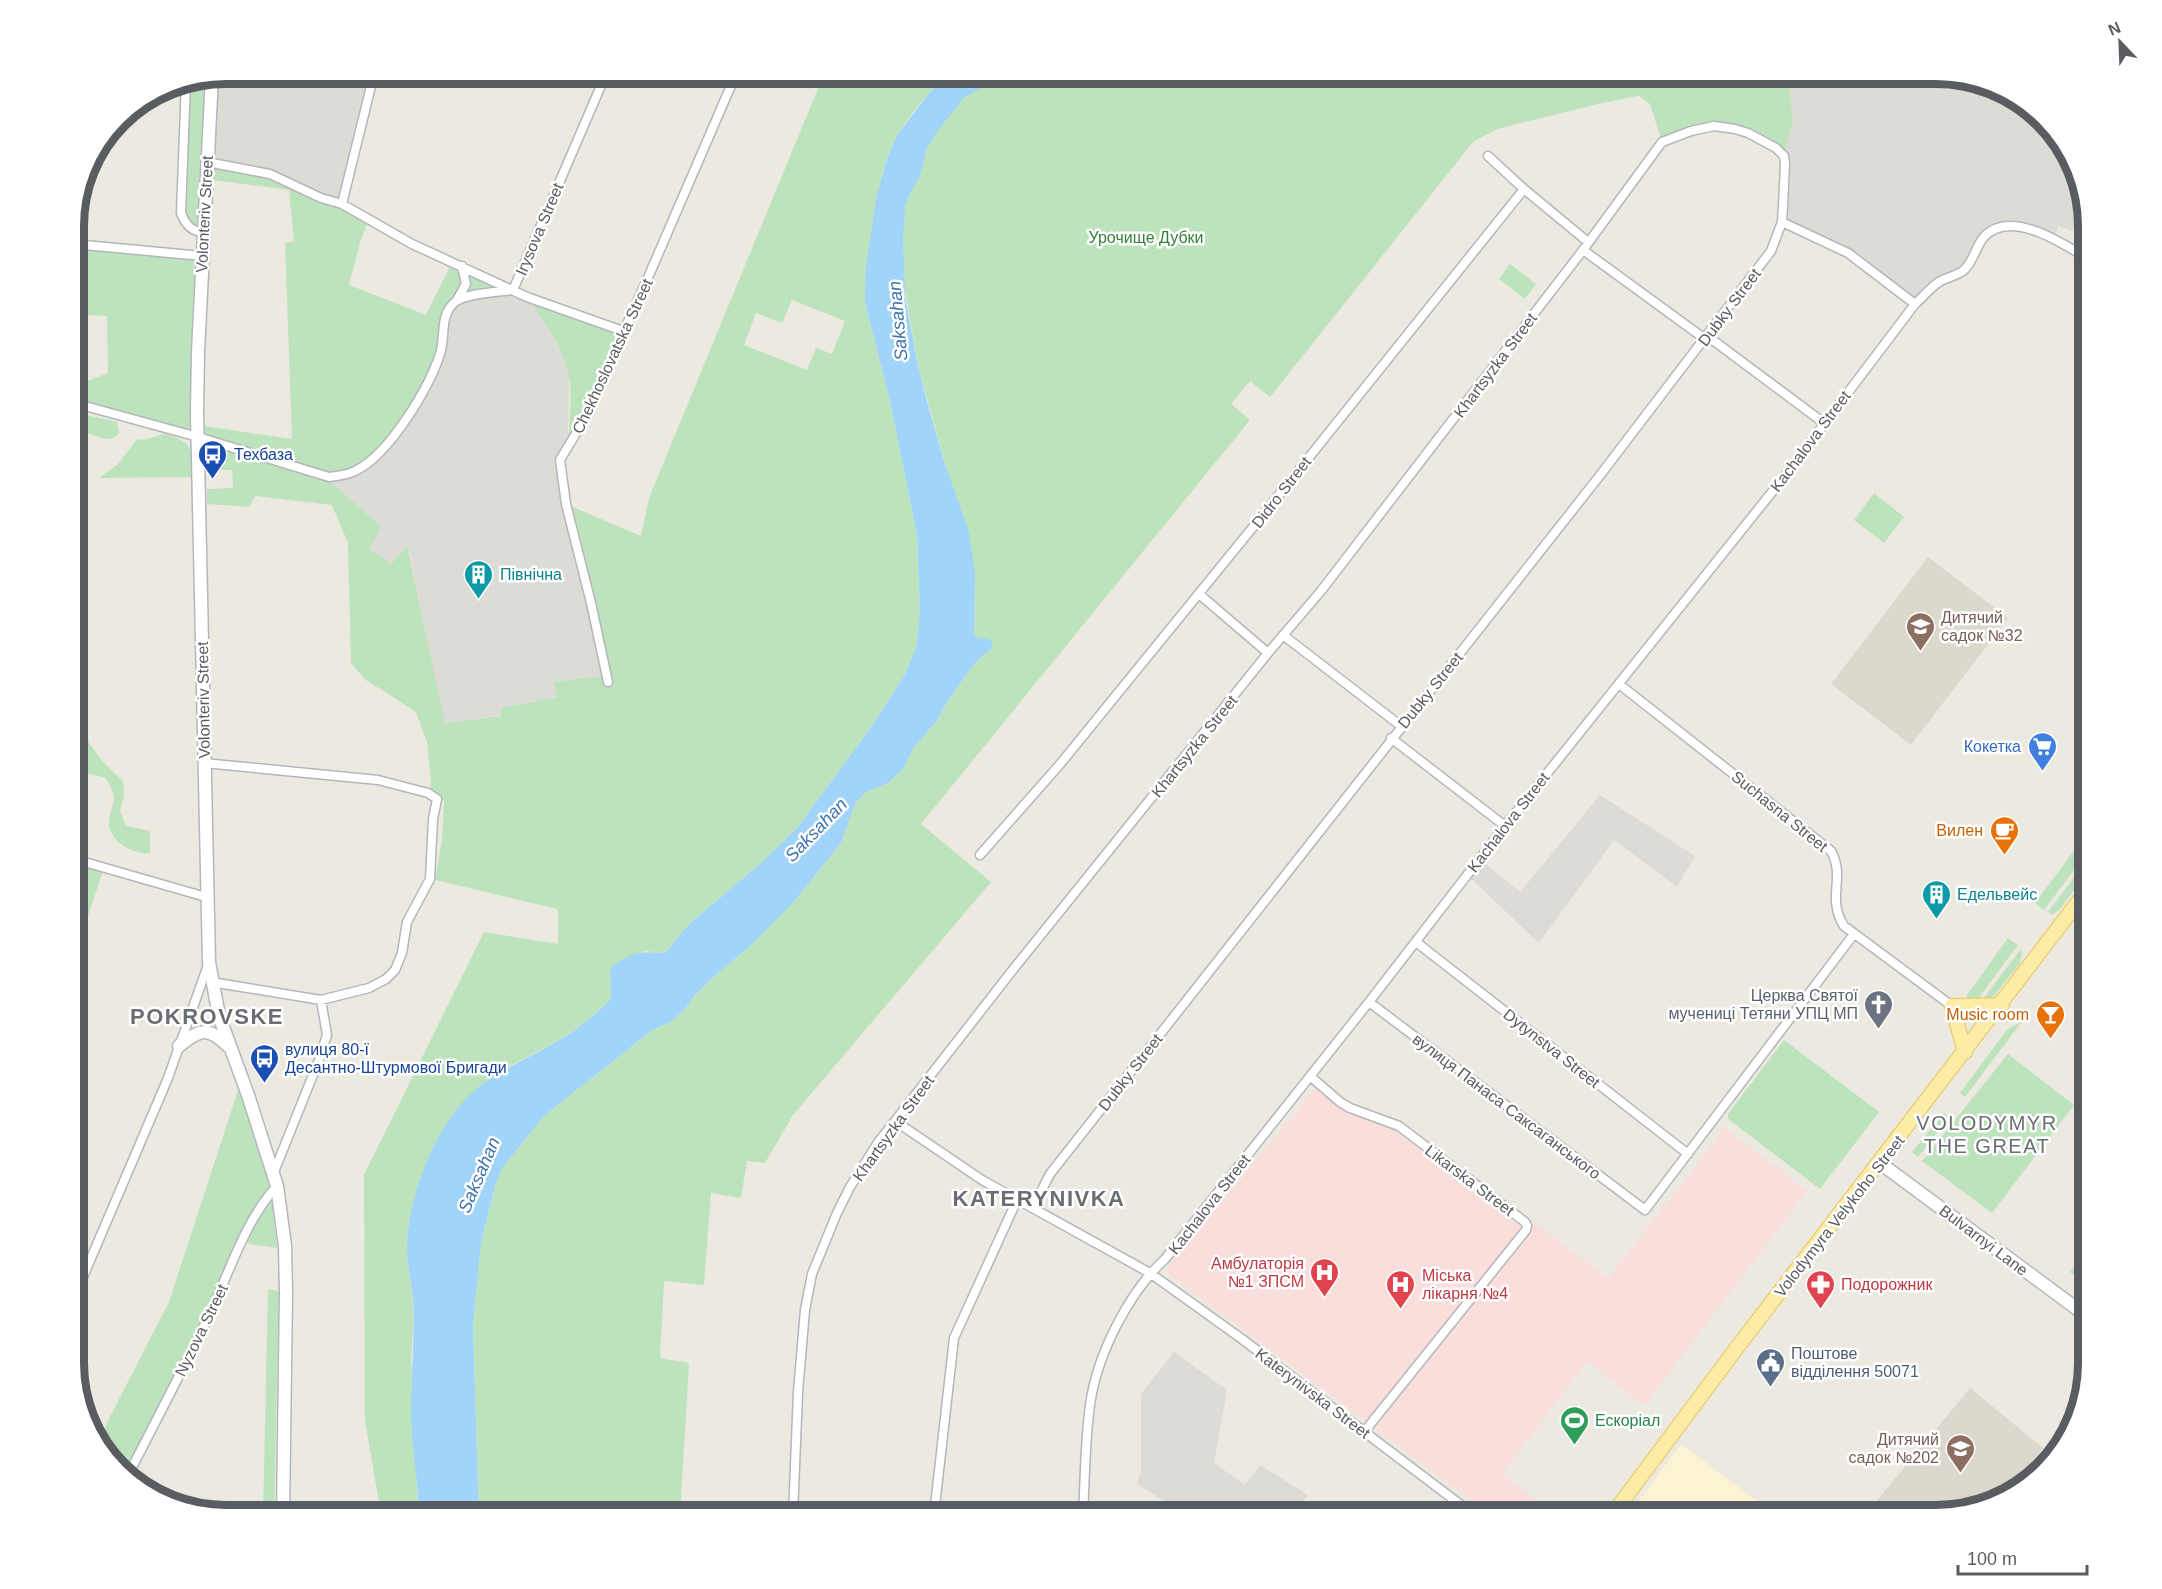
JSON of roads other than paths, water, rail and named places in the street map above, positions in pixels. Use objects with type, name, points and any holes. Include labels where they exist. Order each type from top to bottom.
[{"type":"main road","name":"Volodymyra Velykoho Street","points":[[1619,1505],[1739,1345],[2078,903]]},
{"type":"main road","points":[[1965,1052],[1952,1006],[2001,1005]]},
{"type":"street","points":[[342,204],[372,84]]},
{"type":"street","name":"Irysova Street","points":[[457,300],[491,292],[513,290],[602,84]]},
{"type":"street","name":"Chekhoslovatska Street","points":[[608,682],[566,504],[560,460],[584,420],[732,84]]},
{"type":"street","name":"Volonteriv Street","points":[[84,1275],[157,1105],[209,962],[206,897],[198,352],[211,85]]},
{"type":"street","points":[[186,90],[181,213],[192,230],[204,232]]},
{"type":"street","name":"Khartsyzka Street","points":[[793,1505],[799,1382],[805,1310],[812,1274],[850,1186],[879,1141],[1015,967],[1336,572],[1583,250],[1662,142],[1677,135],[1714,126],[1735,129],[1760,138],[1784,156]]},
{"type":"street","points":[[1488,156],[1588,242]]},
{"type":"street","name":"Dubky Street","points":[[1033,1207],[1050,1174],[1705,339],[1771,250],[1782,222],[1784,156]]},
{"type":"street","points":[[207,162],[270,174],[321,198],[342,204],[412,244],[513,290],[623,332]]},
{"type":"street","name":"Didro Street","points":[[980,855],[1061,763],[1524,189]]},
{"type":"street","points":[[1782,222],[1848,253],[1915,304]]},
{"type":"street","name":"Kachalova Street","points":[[1084,1505],[1090,1404],[1098,1372],[1107,1347],[1126,1310],[1150,1273],[1165,1259],[1416,942],[1504,826],[1784,477],[1915,304],[1939,282],[1965,269],[1982,239],[1990,231],[2002,227],[2016,226],[2055,238],[2078,253]]},
{"type":"street","points":[[84,245],[202,256]]},
{"type":"street","points":[[1583,250],[1705,339],[1710,338],[1824,423]]},
{"type":"street","points":[[84,406],[198,437],[329,477],[356,471],[374,456],[409,416],[422,393],[441,352],[448,308],[457,300],[466,284],[462,267]]},
{"type":"street","points":[[1198,594],[1268,653]]},
{"type":"street","points":[[1283,635],[1401,726]]},
{"type":"street","name":"Suchasna Street","points":[[1618,684],[1831,851],[1837,861],[1838,870],[1835,906],[1844,926],[1952,1006]]},
{"type":"street","points":[[1391,738],[1504,826]]},
{"type":"street","points":[[204,763],[378,780],[428,793],[437,799],[430,879],[407,922],[402,953],[394,970],[386,979],[369,988],[321,999],[212,982]]},
{"type":"street","points":[[84,862],[206,897]]},
{"type":"street","points":[[1688,1154],[1854,934]]},
{"type":"street","name":"Dytynstva Street","points":[[1416,942],[1688,1154]]},
{"type":"street","points":[[209,962],[219,1016],[277,1186],[285,1246],[286,1293],[283,1505]]},
{"type":"street","points":[[274,1172],[327,1035],[321,999]]},
{"type":"street","name":"вулиця Панаса Саксаганського","points":[[1369,1002],[1645,1210],[1688,1154]]},
{"type":"street","points":[[179,1046],[194,1034],[206,1032],[218,1036],[232,1050]]},
{"type":"street","name":"Likarska Street","points":[[1310,1076],[1350,1108],[1400,1126],[1516,1215],[1527,1226],[1364,1432]]},
{"type":"street","points":[[895,1120],[982,1180],[1150,1273]]},
{"type":"street","name":"Bulvarnyi Lane","points":[[1880,1163],[2078,1310]]},
{"type":"street","name":"Nyzova Street","points":[[131,1469],[207,1320],[251,1224],[266,1198],[277,1186]]},
{"type":"street","points":[[935,1505],[954,1338],[1017,1200]]},
{"type":"street","name":"Katerynivska Street","points":[[1150,1273],[1461,1505]]},
{"type":"water","name":"Saksahan","points":[[941,84],[989,84],[965,97],[938,130],[926,150],[920,176],[905,207],[903,237],[905,296],[918,366],[944,461],[969,532],[975,573],[974,637],[988,639],[992,642],[992,647],[974,664],[936,722],[914,747],[903,769],[888,783],[864,793],[855,804],[841,843],[792,904],[750,946],[695,995],[672,1021],[651,1031],[544,1116],[503,1167],[496,1183],[481,1243],[473,1327],[479,1505],[418,1505],[411,1420],[414,1307],[407,1244],[418,1185],[445,1126],[456,1110],[479,1087],[568,1035],[611,999],[610,969],[636,954],[665,953],[687,926],[762,862],[798,827],[874,723],[904,676],[916,648],[920,613],[917,535],[889,397],[865,303],[866,266],[877,194],[887,159],[897,135],[930,92]]},
{"type":"place","name":"Техбаза","points":[[213,480]]},
{"type":"place","name":"Північна","points":[[479,600]]},
{"type":"place","name":"Дитячий садок №32","points":[[1920,652]]},
{"type":"place","name":"Кокетка","points":[[2042,772]]},
{"type":"place","name":"Вилен","points":[[2004,856]]},
{"type":"place","name":"Едельвейс","points":[[1936,920]]},
{"type":"place","name":"Церква Святої мучениці Тетяни УПЦ МП","points":[[1879,1030]]},
{"type":"place","name":"Music room","points":[[2050,1040]]},
{"type":"place","name":"вулиця 80-ї Десантно-Штурмової Бригади","points":[[264,1084]]},
{"type":"place","name":"Амбулаторія №1 ЗПСМ","points":[[1325,1298]]},
{"type":"place","name":"Міська лікарня №4","points":[[1401,1310]]},
{"type":"place","name":"Подорожник","points":[[1820,1310]]},
{"type":"place","name":"Поштове відділення 50071","points":[[1770,1388]]},
{"type":"place","name":"Ескоріал","points":[[1574,1446]]},
{"type":"place","name":"Дитячий садок №202","points":[[1960,1474]]},
{"type":"district","name":"POKROVSKE","points":[[207,1016]]},
{"type":"district","name":"VOLODYMYR THE GREAT","points":[[1987,1134]]},
{"type":"district","name":"KATERYNIVKA","points":[[1039,1198]]},
{"type":"park label","name":"Урочище Дубки","points":[[1146,237]]}]
